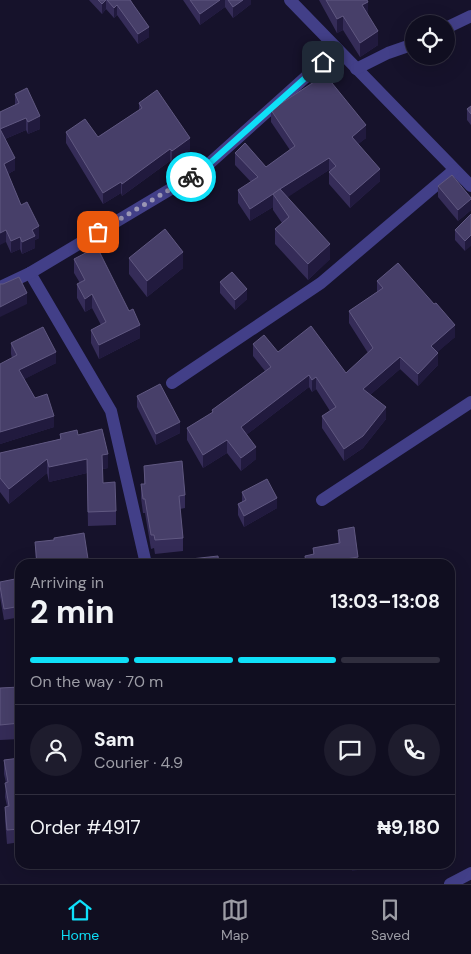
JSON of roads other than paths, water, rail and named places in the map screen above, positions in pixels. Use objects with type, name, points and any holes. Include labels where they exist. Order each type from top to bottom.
[{"type":"street","points":[[290,0],[471,186]]},
{"type":"street","points":[[455,24],[471,16]]},
{"type":"street","points":[[356,69],[388,53],[405,47]]},
{"type":"street","points":[[0,287],[30,273],[201,171],[337,50]]},
{"type":"street","points":[[172,382],[320,283],[454,170]]},
{"type":"street","points":[[30,273],[111,411],[145,559]]},
{"type":"street","points":[[322,500],[471,402]]},
{"type":"street","points":[[450,884],[471,873]]}]
